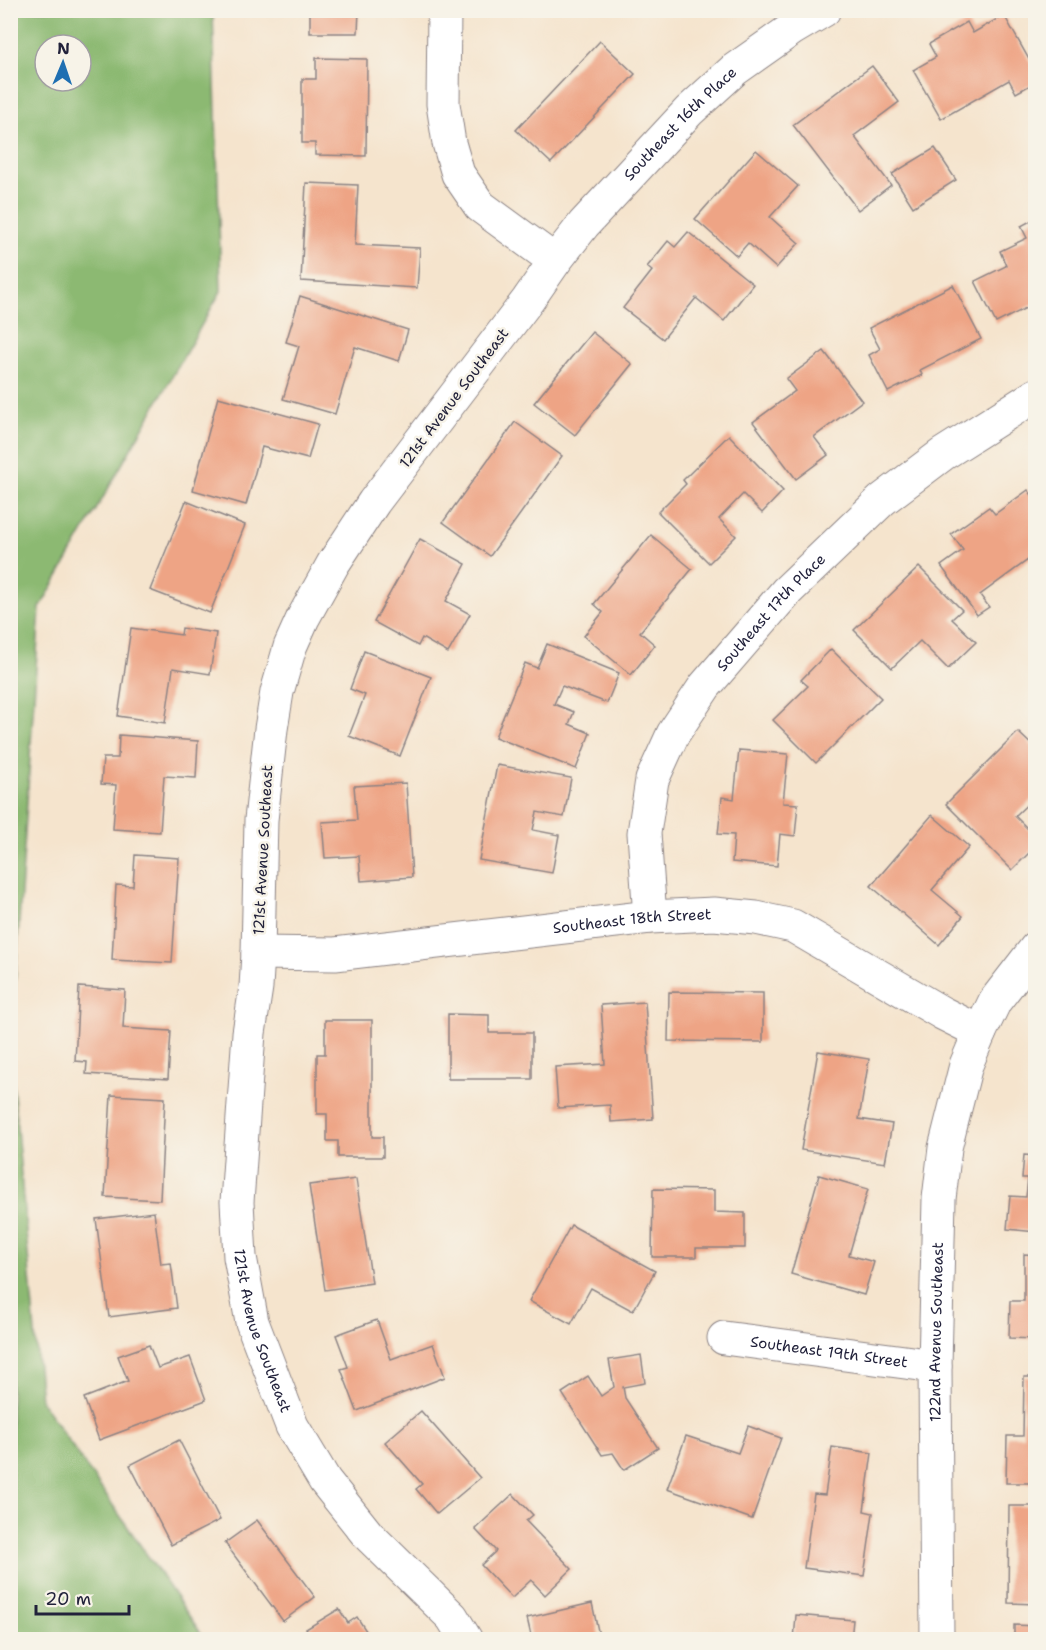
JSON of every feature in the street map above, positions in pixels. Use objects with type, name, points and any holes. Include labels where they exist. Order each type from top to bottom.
[{"type":"street","points":[[444,10],[443,104],[448,143],[458,174],[480,206],[555,261]]},
{"type":"street","name":"Southeast 16th Place","points":[[555,261],[584,224],[689,111],[734,70],[792,29],[824,10]]},
{"type":"street","name":"121st Avenue Southeast","points":[[466,1640],[452,1617],[368,1535],[325,1480],[292,1426],[252,1322],[240,1257],[237,1202],[249,1033],[256,987],[261,820],[271,729],[278,692],[290,647],[303,618],[333,564],[374,502],[528,300],[555,261]]},
{"type":"street","name":"Southeast 17th Place","points":[[650,917],[644,833],[652,780],[673,734],[705,686],[786,592],[882,500],[943,454],[1035,395]]},
{"type":"street","name":"Southeast 18th Street","points":[[258,953],[335,954],[650,917],[714,914],[756,918],[793,926],[942,1013],[980,1032]]},
{"type":"street","name":"122nd Avenue Southeast","points":[[937,1640],[935,1366],[939,1198],[945,1148],[966,1065],[980,1032],[995,1001],[1035,948]]},
{"type":"street","name":"Southeast 19th Street","points":[[724,1338],[935,1366]]},
{"type":"green space","points":[[11,10],[213,11],[221,291],[40,608],[11,1042]]},
{"type":"green space","points":[[11,1061],[41,1401],[205,1639],[11,1639]]},
{"type":"building","points":[[310,10],[359,10],[358,33],[310,33]]},
{"type":"building","points":[[1004,15],[1036,72],[1036,82],[1016,93],[1009,80],[941,119],[913,70],[936,57],[929,44],[967,22],[973,33]]},
{"type":"building","points":[[600,41],[635,74],[551,163],[516,130]]},
{"type":"building","points":[[316,58],[367,59],[366,156],[315,155],[315,143],[302,143],[302,79],[316,79]]},
{"type":"building","points":[[872,66],[899,102],[854,136],[891,185],[858,210],[793,125]]},
{"type":"building","points":[[935,148],[956,180],[913,207],[892,174]]},
{"type":"building","points":[[756,150],[798,186],[770,217],[799,243],[776,268],[748,243],[737,256],[695,219]]},
{"type":"building","points":[[306,183],[358,185],[355,245],[420,248],[417,288],[301,281]]},
{"type":"building","points":[[1036,218],[1036,303],[996,323],[975,281],[1006,266],[1000,251],[1027,238],[1021,226]]},
{"type":"building","points":[[688,232],[753,284],[724,321],[696,298],[663,339],[623,308],[652,271],[647,267],[668,241],[675,247]]},
{"type":"building","points":[[953,285],[981,339],[920,370],[922,375],[888,392],[869,355],[880,349],[869,328]]},
{"type":"building","points":[[300,296],[408,330],[399,361],[355,347],[335,414],[283,399],[299,346],[286,342]]},
{"type":"building","points":[[592,332],[632,364],[575,435],[534,403]]},
{"type":"building","points":[[824,351],[862,401],[814,437],[828,455],[796,479],[753,422],[795,391],[786,379]]},
{"type":"building","points":[[218,397],[318,424],[308,459],[262,447],[246,505],[193,490]]},
{"type":"building","points":[[515,422],[562,456],[490,556],[443,522]]},
{"type":"building","points":[[729,435],[783,491],[762,513],[743,494],[719,519],[736,536],[709,563],[658,512],[686,484],[683,480]]},
{"type":"building","points":[[1028,490],[1036,500],[1036,554],[980,595],[989,607],[977,615],[941,566],[963,550],[951,534],[989,507],[995,514]]},
{"type":"building","points":[[186,501],[245,525],[210,613],[150,590]]},
{"type":"building","points":[[651,535],[692,569],[640,632],[655,645],[631,675],[584,636],[603,612],[594,604]]},
{"type":"building","points":[[420,539],[466,564],[446,601],[470,614],[448,653],[422,638],[418,646],[374,622]]},
{"type":"building","points":[[919,567],[962,610],[952,619],[976,642],[948,669],[920,641],[892,668],[854,630]]},
{"type":"building","points":[[131,628],[181,635],[182,628],[216,633],[210,674],[173,668],[165,723],[118,716]]},
{"type":"building","points":[[547,644],[619,673],[607,703],[562,686],[554,704],[574,712],[569,724],[590,733],[576,769],[495,737],[525,663],[537,668]]},
{"type":"building","points":[[831,649],[881,698],[816,763],[773,720],[808,686],[801,680]]},
{"type":"building","points":[[364,651],[431,677],[400,756],[349,736],[365,695],[350,689]]},
{"type":"building","points":[[1018,732],[1036,749],[1036,796],[1015,816],[1036,837],[1036,846],[1012,870],[946,804]]},
{"type":"building","points":[[119,735],[198,741],[196,778],[164,776],[160,832],[113,829],[116,785],[101,784],[103,758],[118,758]]},
{"type":"building","points":[[739,750],[788,754],[783,803],[798,804],[795,836],[780,834],[777,866],[732,862],[734,835],[718,834],[722,797],[734,799]]},
{"type":"building","points":[[497,765],[571,778],[564,817],[537,812],[533,830],[559,835],[552,873],[479,860]]},
{"type":"building","points":[[406,783],[412,877],[361,881],[359,856],[325,858],[322,822],[357,820],[354,786]]},
{"type":"building","points":[[932,815],[969,847],[932,890],[963,916],[939,945],[871,886]]},
{"type":"building","points":[[135,855],[179,858],[172,963],[112,960],[116,885],[133,886]]},
{"type":"building","points":[[79,987],[125,990],[123,1028],[171,1031],[168,1079],[86,1074],[87,1062],[75,1061]]},
{"type":"building","points":[[669,992],[763,993],[763,1042],[668,1041]]},
{"type":"building","points":[[645,1002],[653,1119],[611,1122],[610,1105],[558,1108],[555,1067],[605,1064],[601,1005]]},
{"type":"building","points":[[448,1014],[489,1015],[489,1033],[532,1033],[532,1079],[448,1079]]},
{"type":"building","points":[[325,1020],[372,1020],[372,1137],[383,1137],[383,1157],[338,1157],[338,1141],[327,1141],[327,1114],[317,1114],[317,1054],[325,1054]]},
{"type":"building","points":[[818,1051],[869,1059],[859,1119],[892,1124],[885,1163],[801,1150]]},
{"type":"building","points":[[111,1095],[165,1098],[160,1200],[105,1197]]},
{"type":"building","points":[[1024,1155],[1036,1156],[1036,1232],[1007,1229],[1010,1196],[1026,1197],[1028,1178],[1022,1178]]},
{"type":"building","points":[[819,1175],[868,1189],[849,1255],[874,1262],[864,1295],[791,1274]]},
{"type":"building","points":[[356,1179],[372,1283],[325,1290],[309,1185]]},
{"type":"building","points":[[653,1189],[714,1190],[714,1212],[745,1213],[745,1248],[696,1248],[696,1257],[652,1257]]},
{"type":"building","points":[[154,1212],[161,1264],[171,1263],[177,1308],[109,1317],[96,1219]]},
{"type":"building","points":[[571,1225],[655,1271],[633,1311],[591,1288],[571,1324],[529,1301]]},
{"type":"building","points":[[1024,1254],[1036,1255],[1036,1339],[1009,1338],[1010,1301],[1024,1301]]},
{"type":"building","points":[[377,1320],[391,1359],[433,1344],[445,1377],[357,1411],[341,1369],[348,1367],[336,1335]]},
{"type":"building","points":[[149,1345],[158,1368],[190,1357],[206,1400],[99,1440],[84,1398],[128,1381],[118,1356]]},
{"type":"building","points":[[641,1355],[645,1383],[623,1387],[625,1398],[658,1448],[624,1470],[613,1453],[602,1455],[562,1393],[588,1376],[601,1396],[614,1387],[609,1360]]},
{"type":"building","points":[[1024,1377],[1036,1377],[1036,1483],[1006,1483],[1007,1436],[1023,1436]]},
{"type":"building","points":[[421,1411],[480,1478],[437,1514],[416,1489],[422,1484],[385,1442]]},
{"type":"building","points":[[748,1426],[781,1438],[752,1519],[667,1489],[686,1436],[738,1453]]},
{"type":"building","points":[[179,1440],[220,1520],[171,1545],[130,1465]]},
{"type":"building","points":[[832,1447],[872,1453],[864,1511],[873,1513],[864,1576],[804,1568],[814,1494],[825,1495]]},
{"type":"building","points":[[513,1494],[533,1515],[526,1521],[572,1569],[545,1595],[531,1580],[512,1598],[481,1565],[496,1551],[475,1529]]},
{"type":"building","points":[[1009,1506],[1036,1506],[1036,1604],[1008,1603]]},
{"type":"building","points":[[257,1520],[315,1597],[283,1621],[225,1543]]},
{"type":"building","points":[[592,1603],[600,1640],[532,1640],[527,1618]]},
{"type":"building","points":[[339,1609],[348,1623],[357,1617],[372,1640],[313,1640],[306,1629]]},
{"type":"building","points":[[796,1615],[853,1620],[851,1640],[794,1640]]},
{"type":"building","points":[[1014,1625],[1036,1626],[1036,1640],[1014,1640]]}]
